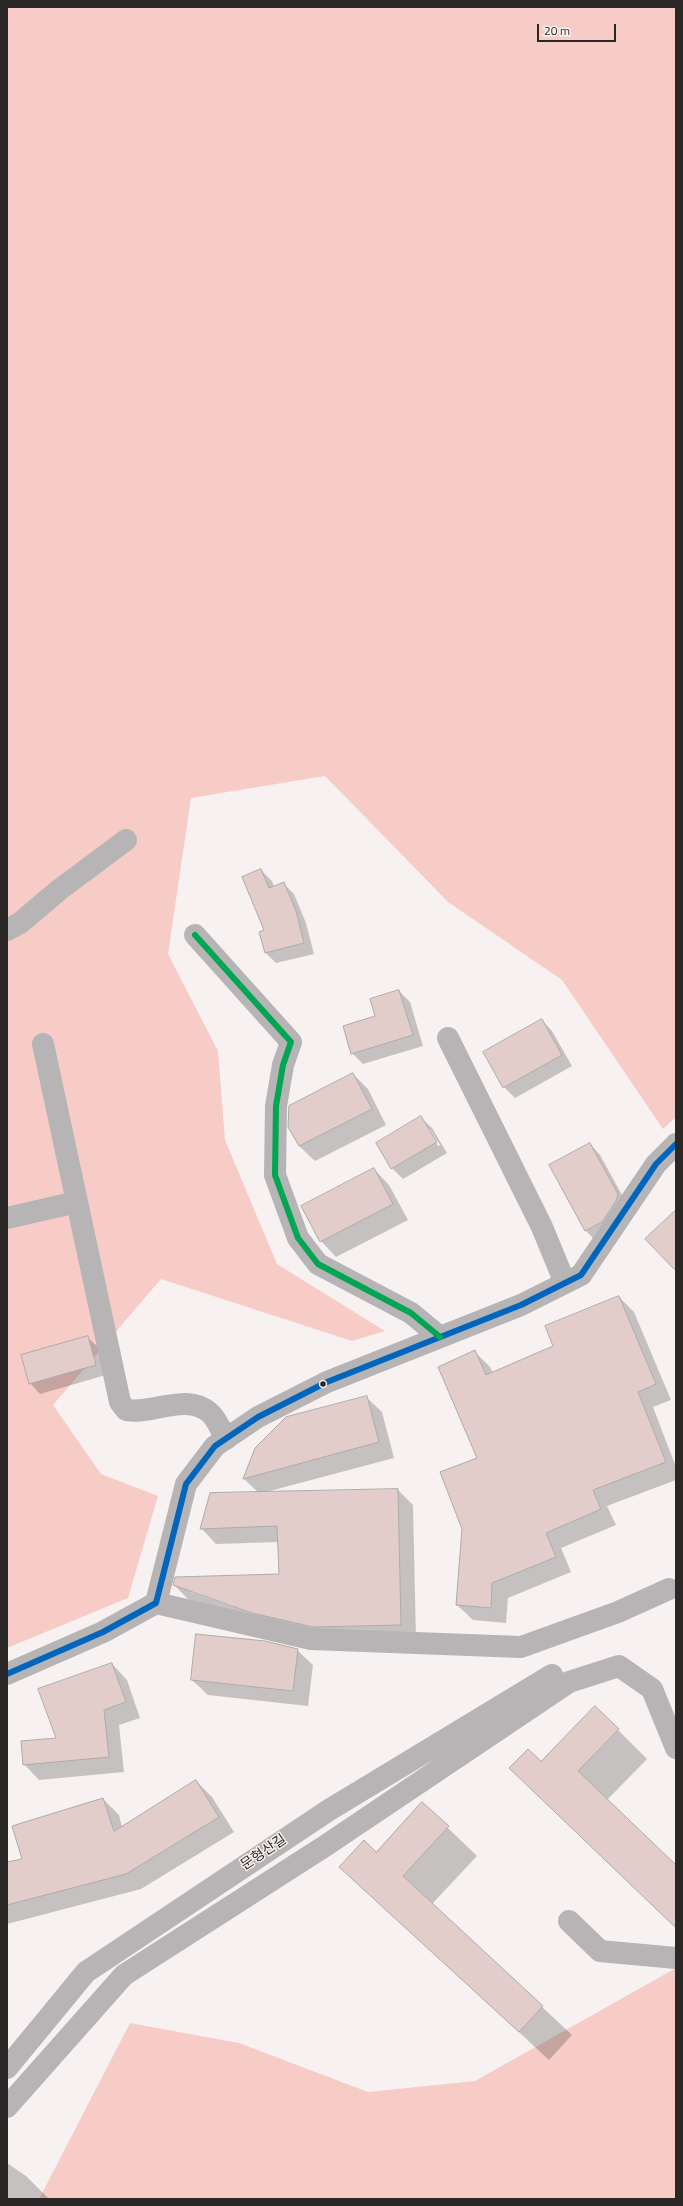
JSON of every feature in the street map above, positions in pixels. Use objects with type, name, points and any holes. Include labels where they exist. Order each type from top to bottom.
[{"type":"street","points":[[7,930],[20,923],[59,890],[126,840]]},
{"type":"street","points":[[195,935],[291,1042],[283,1065],[276,1106],[275,1175],[298,1238],[318,1264],[411,1312],[440,1337]]},
{"type":"street","points":[[448,1038],[542,1227],[565,1283]]},
{"type":"street","points":[[43,1044],[120,1402],[126,1410],[135,1412],[174,1405],[198,1405],[211,1413],[226,1439]]},
{"type":"street","points":[[156,1603],[186,1484],[215,1446],[258,1417],[327,1382],[521,1305],[581,1276],[656,1164],[676,1144]]},
{"type":"street","points":[[7,1218],[77,1202]]},
{"type":"street","points":[[7,1674],[103,1632],[156,1603],[311,1639],[521,1647],[618,1612],[669,1589]]},
{"type":"street","points":[[7,2107],[124,1976],[325,1846],[568,1682],[619,1666],[652,1689],[676,1748]]},
{"type":"street","name":"문형산길","points":[[7,2068],[86,1972],[329,1810],[552,1675]]},
{"type":"street","points":[[568,1921],[600,1951],[676,1958]]},
{"type":"shaded area","points":[[7,7],[676,7],[676,1117],[663,1129],[562,980],[448,902],[325,776],[191,798],[168,954],[218,1051],[225,1140],[277,1264],[385,1331],[352,1341],[161,1279],[53,1405],[101,1474],[158,1496],[128,1598],[7,1648]]},
{"type":"shaded area","points":[[676,1968],[676,2199],[39,2199],[130,2023],[239,2043],[368,2092],[475,2081]]},
{"type":"building","points":[[261,869],[269,888],[284,882],[296,911],[304,943],[265,953],[259,932],[264,930],[242,877]]},
{"type":"building","points":[[399,990],[413,1035],[351,1054],[343,1026],[375,1016],[370,999]]},
{"type":"building","points":[[542,1019],[562,1055],[503,1088],[483,1052]]},
{"type":"building","points":[[353,1073],[372,1109],[299,1146],[288,1127],[289,1106]]},
{"type":"building","points":[[421,1116],[437,1142],[391,1169],[376,1143]]},
{"type":"building","points":[[590,1143],[618,1194],[616,1201],[602,1222],[585,1231],[549,1165]]},
{"type":"building","points":[[374,1168],[393,1204],[320,1242],[301,1206]]},
{"type":"building","points":[[676,1210],[676,1271],[645,1239]]},
{"type":"building","points":[[619,1296],[656,1384],[638,1392],[666,1462],[593,1490],[601,1509],[546,1533],[556,1557],[492,1583],[491,1608],[456,1605],[462,1529],[440,1472],[477,1458],[438,1367],[475,1350],[486,1375],[553,1346],[545,1326]]},
{"type":"building","points":[[88,1336],[96,1365],[29,1384],[21,1355]]},
{"type":"building","points":[[367,1396],[379,1442],[243,1479],[255,1448],[286,1417]]},
{"type":"building","points":[[398,1489],[401,1625],[313,1627],[252,1613],[173,1585],[175,1577],[279,1574],[277,1526],[200,1529],[210,1493]]},
{"type":"building","points":[[196,1634],[265,1641],[298,1649],[293,1691],[191,1680]]},
{"type":"building","points":[[112,1663],[126,1702],[104,1710],[109,1757],[23,1765],[21,1741],[56,1738],[38,1689]]},
{"type":"building","points":[[595,1706],[619,1729],[578,1771],[676,1865],[676,1928],[509,1768],[528,1749],[541,1761]]},
{"type":"building","points":[[196,1780],[219,1817],[126,1874],[7,1905],[7,1862],[22,1859],[12,1826],[103,1798],[114,1831]]},
{"type":"building","points":[[422,1802],[449,1826],[403,1876],[543,2006],[519,2032],[339,1867],[364,1840],[376,1852]]},
{"type":"transit line","points":[[195,935],[291,1042],[283,1065],[276,1106],[275,1175],[298,1238],[318,1264],[411,1313],[440,1337]]},
{"type":"transit line","points":[[7,1674],[103,1632],[156,1603],[186,1484],[215,1446],[258,1417],[327,1382],[521,1305],[581,1275],[656,1164],[676,1144]]}]
